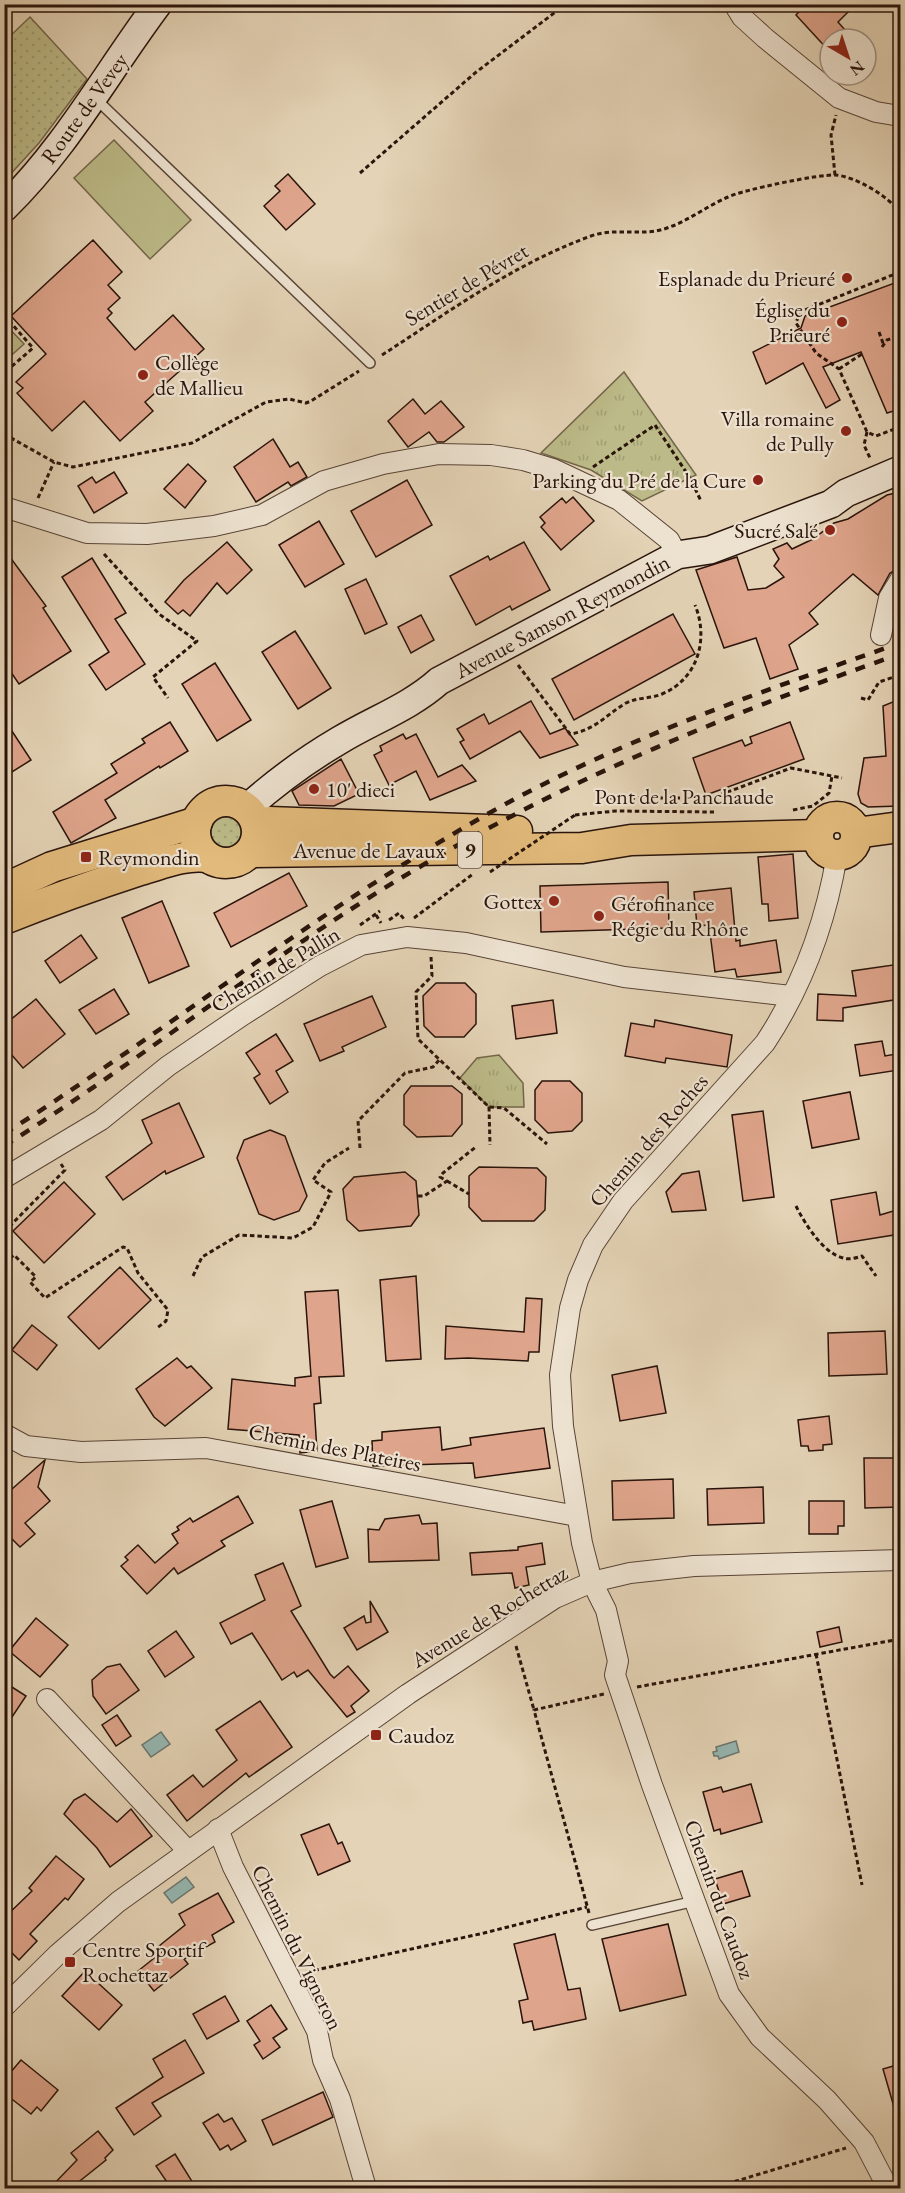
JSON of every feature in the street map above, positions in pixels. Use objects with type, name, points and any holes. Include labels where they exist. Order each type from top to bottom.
[{"type":"main road","points":[[4,919],[88,886],[177,859],[194,855],[216,861],[235,862],[251,828],[238,803],[218,801],[209,806],[197,822],[196,841],[207,857]]},
{"type":"main road","points":[[4,889],[52,867],[197,822]]},
{"type":"main road","name":"Avenue de Lavaux","points":[[251,828],[269,822],[428,826],[595,835],[631,840],[828,845]]},
{"type":"main road","points":[[828,845],[848,852],[853,847],[856,833],[900,827]]},
{"type":"street","name":"Route de Vevey","points":[[4,208],[40,168],[94,98],[158,4]]},
{"type":"street","points":[[734,4],[742,17],[765,38],[839,98],[876,112],[900,116]]},
{"type":"street","points":[[4,507],[39,514],[84,532],[114,536],[185,530],[262,514],[324,481],[383,464],[439,454],[491,455],[553,469],[619,500],[669,540],[677,555]]},
{"type":"street","name":"Avenue Samson Reymondin","points":[[251,828],[290,771],[423,695],[439,681],[677,555],[710,550],[820,508],[900,470]]},
{"type":"street","points":[[881,635],[889,598],[900,580]]},
{"type":"street","name":"Chemin des Roches","points":[[592,1582],[577,1516],[563,1426],[560,1376],[564,1338],[578,1280],[593,1245],[623,1201],[765,1042],[791,996],[823,920],[828,845]]},
{"type":"street","name":"Chemin de Pallin","points":[[4,1178],[62,1150],[168,1066],[320,966],[362,945],[407,930],[624,977],[791,996]]},
{"type":"street","name":"Chemin des Plateires","points":[[4,1434],[26,1446],[81,1452],[206,1448],[577,1516]]},
{"type":"street","name":"Avenue de Rochettaz","points":[[4,2007],[103,1914],[408,1694],[555,1598],[592,1582],[630,1573],[694,1566],[900,1560]]},
{"type":"street","name":"Chemin du Caudoz","points":[[592,1582],[606,1610],[618,1661],[615,1675],[652,1785],[729,1994],[760,2037],[827,2100],[864,2142],[888,2188]]},
{"type":"street","points":[[47,1699],[188,1851]]},
{"type":"street","name":"Chemin du Vigneron","points":[[218,1830],[233,1867],[316,2031],[323,2060],[350,2129],[366,2188]]},
{"type":"lane","points":[[94,98],[370,363]]},
{"type":"lane","points":[[592,1925],[695,1901]]},
{"type":"path","points":[[360,173],[475,73],[566,4]]},
{"type":"path","points":[[839,98],[831,135],[835,175],[876,190],[900,213]]},
{"type":"path","name":"Sentier de Pévret","points":[[54,462],[73,467],[181,447],[221,429],[266,402],[289,399],[306,403],[513,270],[592,235],[612,231],[657,231],[744,191],[835,175]]},
{"type":"path","points":[[868,453],[864,446],[867,432],[839,369],[824,360],[805,340],[796,323],[796,318],[800,312],[900,272]]},
{"type":"path","points":[[862,287],[865,294]]},
{"type":"path","points":[[4,304],[11,298],[7,294]]},
{"type":"path","points":[[4,315],[33,348],[4,373]]},
{"type":"path","points":[[879,332],[883,346],[887,340],[900,335]]},
{"type":"path","points":[[839,369],[862,354]]},
{"type":"path","points":[[589,469],[655,425],[690,478],[701,501]]},
{"type":"path","points":[[867,432],[876,436],[900,427]]},
{"type":"path","points":[[4,434],[54,462],[39,514]]},
{"type":"path","points":[[104,554],[159,614],[198,641],[153,677],[168,698]]},
{"type":"path","points":[[514,659],[570,734],[580,733],[630,701],[659,695],[672,688],[690,673],[699,654],[702,625],[695,605]]},
{"type":"path","points":[[861,698],[868,699],[879,682],[900,675]]},
{"type":"path","points":[[608,798],[712,798],[791,768],[842,778]]},
{"type":"path","name":"Pont de la Panchaude","points":[[790,810],[813,806],[829,793],[832,776]]},
{"type":"path","name":"Pont de la Panchaude","points":[[407,930],[472,874],[490,872],[575,815],[615,811],[721,812]]},
{"type":"path","points":[[395,916],[399,913],[407,930]]},
{"type":"path","points":[[376,915],[382,924]]},
{"type":"path","points":[[431,952],[432,976],[416,992],[418,1039],[489,1107],[504,1108],[547,1144]]},
{"type":"path","points":[[360,1148],[358,1121],[405,1073],[433,1067],[441,1059]]},
{"type":"path","points":[[489,1107],[490,1145]]},
{"type":"path","points":[[469,1194],[440,1177],[477,1146]]},
{"type":"path","points":[[193,1276],[202,1257],[239,1235],[292,1238],[313,1227],[331,1192],[317,1185],[313,1179],[324,1163],[349,1148]]},
{"type":"path","points":[[4,1232],[65,1170],[62,1150]]},
{"type":"path","points":[[418,1196],[424,1196],[447,1182]]},
{"type":"path","points":[[796,1206],[804,1221],[822,1243],[838,1256],[846,1259],[862,1256],[876,1276]]},
{"type":"path","points":[[4,1263],[14,1255],[35,1276],[30,1282],[45,1298],[123,1247],[127,1248],[138,1273],[168,1310],[166,1321],[157,1328]]},
{"type":"path","points":[[508,1628],[519,1653],[592,1925]]},
{"type":"path","points":[[534,1710],[621,1690],[900,1639]]},
{"type":"path","points":[[816,1654],[862,1885]]},
{"type":"path","points":[[288,1977],[587,1907]]},
{"type":"path","points":[[713,2188],[864,2142]]},
{"type":"green space","points":[[30,17],[87,79],[39,143],[5,180],[5,41]]},
{"type":"green space","points":[[114,140],[191,220],[150,259],[74,178]]},
{"type":"green space","points":[[4,323],[24,344],[5,361],[4,361]]},
{"type":"green space","points":[[624,372],[696,475],[642,501],[591,470],[541,453]]},
{"type":"green space","points":[[226,817],[237,821],[241,832],[237,843],[226,847],[215,843],[211,832],[215,821]]},
{"type":"green space","points":[[499,1055],[523,1083],[524,1107],[489,1107],[460,1078],[477,1058]]},
{"type":"water","points":[[161,1732],[170,1744],[151,1757],[142,1745]]},
{"type":"water","points":[[736,1741],[739,1752],[719,1759],[718,1756],[714,1756],[713,1752],[717,1751],[716,1747]]},
{"type":"water","points":[[186,1877],[194,1887],[172,1903],[164,1893]]},
{"type":"building","points":[[806,4],[856,4],[838,22],[842,27],[818,27],[818,39],[796,15]]},
{"type":"building","points":[[288,174],[315,204],[286,230],[264,206],[280,191],[275,186]]},
{"type":"building","name":"Collège de Mallieu","points":[[93,240],[122,272],[108,285],[120,298],[108,309],[112,313],[107,318],[135,350],[173,315],[204,349],[145,402],[153,411],[120,441],[84,401],[52,431],[17,393],[23,388],[16,382],[46,354],[11,316]]},
{"type":"building","points":[[900,281],[900,409],[887,413],[861,352],[823,367],[840,400],[826,408],[803,363],[766,384],[753,352],[801,328],[805,316]]},
{"type":"building","points":[[413,399],[425,414],[441,401],[464,427],[444,442],[437,442],[429,432],[408,447],[388,421]]},
{"type":"building","points":[[273,439],[290,467],[298,462],[307,477],[291,486],[288,482],[256,502],[234,467]]},
{"type":"building","points":[[188,464],[206,481],[185,508],[164,489]]},
{"type":"building","points":[[114,472],[127,493],[94,513],[78,486],[92,477],[96,483]]},
{"type":"building","points":[[407,480],[432,525],[376,557],[351,511]]},
{"type":"building","points":[[900,492],[900,568],[890,573],[878,595],[853,574],[809,613],[818,624],[789,645],[798,669],[770,679],[756,638],[724,648],[696,570],[737,557],[748,590],[766,588],[784,577],[774,566],[779,559],[773,549],[787,543],[792,549],[813,539],[834,523],[848,519],[887,495]]},
{"type":"building","points":[[573,497],[594,521],[561,550],[541,527],[545,523],[540,517],[562,498],[566,503]]},
{"type":"building","points":[[319,521],[344,564],[305,587],[279,545]]},
{"type":"building","points":[[227,542],[252,570],[227,594],[217,583],[190,616],[183,610],[178,614],[165,602],[184,580]]},
{"type":"building","points":[[524,542],[550,590],[512,610],[510,606],[476,625],[450,576],[488,556],[490,560]]},
{"type":"building","points":[[4,549],[46,606],[43,608],[71,651],[19,684],[4,662]]},
{"type":"building","points":[[92,558],[126,613],[115,619],[145,664],[106,690],[89,665],[109,652],[62,577]]},
{"type":"building","points":[[366,579],[387,624],[365,634],[345,589]]},
{"type":"building","points":[[673,614],[695,654],[574,720],[552,679]]},
{"type":"building","points":[[421,615],[434,640],[411,653],[398,627]]},
{"type":"building","points":[[295,631],[331,688],[298,709],[262,652]]},
{"type":"building","points":[[215,663],[251,720],[217,741],[182,684]]},
{"type":"building","points":[[900,699],[900,806],[868,807],[861,803],[858,794],[864,758],[886,756],[883,706]]},
{"type":"building","points":[[531,701],[550,734],[565,728],[578,745],[540,758],[520,731],[470,759],[460,742],[464,740],[457,729],[484,714],[489,724]]},
{"type":"building","points":[[4,719],[31,760],[4,777]]},
{"type":"building","points":[[170,722],[188,751],[160,768],[159,766],[105,800],[116,818],[71,843],[53,812],[117,773],[111,764],[145,743],[142,739]]},
{"type":"building","points":[[790,722],[804,759],[706,795],[693,758],[742,740],[745,746],[752,743],[750,737]]},
{"type":"building","points":[[403,734],[406,739],[416,734],[438,777],[462,765],[476,781],[430,800],[416,771],[389,785],[374,755],[382,751],[380,746]]},
{"type":"building","points":[[341,759],[359,794],[334,806],[299,805],[292,791]]},
{"type":"building","points":[[793,854],[798,918],[769,921],[768,904],[762,904],[758,857]]},
{"type":"building","points":[[289,873],[307,906],[231,947],[214,913]]},
{"type":"building","points":[[668,882],[669,928],[541,932],[540,886]]},
{"type":"building","points":[[731,888],[736,941],[740,940],[740,946],[776,940],[781,972],[737,977],[735,969],[715,972],[709,925],[697,926],[694,892]]},
{"type":"building","points":[[162,901],[189,966],[149,983],[122,918]]},
{"type":"building","points":[[81,935],[97,958],[60,983],[45,961]]},
{"type":"building","points":[[900,964],[900,999],[843,1008],[843,1021],[817,1020],[818,994],[856,996],[852,971]]},
{"type":"building","points":[[436,983],[465,983],[476,994],[476,1024],[464,1037],[435,1037],[424,1026],[423,996]]},
{"type":"building","points":[[114,989],[129,1014],[96,1034],[79,1010]]},
{"type":"building","points":[[372,996],[386,1027],[342,1047],[344,1051],[320,1061],[304,1024]]},
{"type":"building","points":[[36,999],[65,1034],[23,1068],[4,1046],[4,1025]]},
{"type":"building","points":[[553,1000],[557,1033],[516,1039],[512,1006]]},
{"type":"building","points":[[655,1020],[732,1035],[727,1067],[666,1058],[665,1063],[625,1056],[631,1023],[654,1027]]},
{"type":"building","points":[[276,1034],[293,1061],[276,1071],[288,1092],[270,1104],[254,1078],[260,1074],[246,1053]]},
{"type":"building","points":[[882,1041],[885,1056],[896,1054],[899,1070],[860,1076],[855,1045]]},
{"type":"building","points":[[542,1081],[570,1081],[582,1093],[582,1121],[572,1131],[548,1133],[535,1120],[535,1090]]},
{"type":"building","points":[[411,1086],[452,1086],[462,1094],[462,1124],[452,1136],[417,1137],[404,1125],[404,1095]]},
{"type":"building","points":[[850,1092],[859,1139],[812,1148],[803,1101]]},
{"type":"building","points":[[179,1103],[204,1157],[166,1174],[165,1171],[123,1200],[106,1177],[152,1143],[142,1120]]},
{"type":"building","points":[[763,1111],[774,1197],[743,1201],[732,1115]]},
{"type":"building","points":[[270,1130],[285,1136],[307,1196],[299,1211],[274,1220],[259,1214],[237,1158],[244,1140]]},
{"type":"building","points":[[479,1167],[537,1168],[546,1177],[545,1210],[534,1221],[482,1221],[469,1207],[469,1176]]},
{"type":"building","points":[[699,1171],[706,1210],[672,1212],[666,1192],[682,1174]]},
{"type":"building","points":[[405,1172],[416,1181],[419,1215],[411,1226],[359,1231],[347,1220],[343,1189],[354,1177]]},
{"type":"building","points":[[64,1182],[95,1214],[44,1263],[13,1231]]},
{"type":"building","points":[[876,1192],[880,1215],[900,1209],[900,1234],[838,1244],[831,1200]]},
{"type":"building","points":[[120,1267],[151,1300],[99,1349],[68,1317]]},
{"type":"building","points":[[416,1276],[421,1359],[386,1361],[380,1280]]},
{"type":"building","points":[[338,1290],[344,1376],[319,1377],[321,1403],[314,1404],[317,1451],[300,1453],[299,1435],[228,1429],[232,1379],[295,1386],[295,1378],[311,1376],[305,1292]]},
{"type":"building","points":[[526,1298],[542,1299],[539,1352],[529,1352],[528,1361],[445,1359],[446,1326],[524,1332]]},
{"type":"building","points":[[32,1325],[57,1345],[37,1370],[12,1350]]},
{"type":"building","points":[[885,1331],[887,1374],[829,1376],[828,1333]]},
{"type":"building","points":[[177,1358],[187,1368],[191,1366],[212,1388],[165,1426],[154,1417],[136,1389]]},
{"type":"building","points":[[657,1366],[666,1413],[620,1421],[612,1375]]},
{"type":"building","points":[[829,1416],[832,1444],[823,1445],[823,1450],[809,1451],[808,1446],[801,1446],[798,1420]]},
{"type":"building","points":[[440,1427],[442,1450],[471,1445],[470,1438],[544,1428],[550,1468],[475,1478],[473,1463],[373,1466],[372,1441],[382,1440],[382,1432]]},
{"type":"building","points":[[864,1458],[900,1458],[900,1507],[865,1508]]},
{"type":"building","points":[[45,1460],[38,1487],[50,1501],[25,1523],[35,1534],[20,1547],[4,1531],[4,1496]]},
{"type":"building","points":[[673,1479],[674,1518],[613,1520],[612,1481]]},
{"type":"building","points":[[763,1487],[764,1523],[708,1525],[707,1489]]},
{"type":"building","points":[[238,1496],[253,1523],[221,1541],[225,1546],[178,1574],[174,1568],[147,1594],[121,1566],[128,1560],[125,1557],[138,1545],[155,1563],[178,1543],[172,1534],[179,1530],[177,1527],[190,1518],[193,1522]]},
{"type":"building","points":[[332,1501],[348,1558],[316,1567],[300,1510]]},
{"type":"building","points":[[809,1501],[844,1501],[844,1526],[838,1526],[838,1534],[809,1534]]},
{"type":"building","points":[[419,1515],[422,1524],[437,1523],[439,1560],[369,1562],[368,1529],[379,1530],[385,1519]]},
{"type":"building","points":[[542,1543],[545,1564],[526,1567],[529,1585],[515,1588],[512,1573],[472,1575],[470,1553],[518,1550],[518,1547]]},
{"type":"building","points":[[283,1563],[301,1606],[291,1611],[330,1674],[334,1678],[348,1666],[369,1691],[351,1706],[355,1712],[347,1717],[308,1670],[297,1677],[294,1672],[282,1680],[252,1633],[231,1644],[220,1623],[265,1600],[255,1575]]},
{"type":"building","points":[[370,1601],[388,1632],[357,1650],[344,1628],[364,1616],[366,1623],[371,1622]]},
{"type":"building","points":[[36,1618],[68,1645],[40,1677],[9,1651]]},
{"type":"building","points":[[839,1627],[842,1642],[820,1647],[817,1632]]},
{"type":"building","points":[[176,1631],[194,1657],[165,1677],[148,1651]]},
{"type":"building","points":[[120,1664],[139,1690],[106,1714],[93,1696],[92,1680],[107,1667]]},
{"type":"building","points":[[4,1682],[26,1696],[4,1729]]},
{"type":"building","points":[[260,1701],[292,1747],[249,1777],[246,1773],[187,1821],[167,1795],[193,1775],[203,1787],[237,1760],[216,1730]]},
{"type":"building","points":[[117,1715],[131,1736],[116,1746],[102,1725]]},
{"type":"building","points":[[751,1784],[762,1822],[721,1834],[720,1829],[714,1831],[703,1792],[721,1787],[723,1792]]},
{"type":"building","points":[[85,1794],[117,1822],[131,1809],[152,1836],[110,1867],[97,1848],[64,1814],[74,1800]]},
{"type":"building","points":[[329,1824],[338,1844],[342,1842],[350,1861],[318,1875],[301,1835]]},
{"type":"building","points":[[56,1856],[84,1879],[68,1900],[65,1898],[30,1934],[37,1941],[19,1960],[4,1945],[4,1918],[32,1891],[29,1888]]},
{"type":"building","points":[[742,1871],[750,1896],[723,1904],[715,1879]]},
{"type":"building","points":[[218,1893],[234,1922],[212,1935],[215,1942],[184,1959],[188,1964],[154,1991],[138,1971],[163,1951],[159,1946],[185,1925],[179,1914]]},
{"type":"building","points":[[668,1924],[686,1995],[620,2011],[602,1939]]},
{"type":"building","points":[[555,1934],[568,1990],[580,1988],[586,2019],[534,2030],[532,2021],[523,2023],[519,2001],[528,1999],[514,1944]]},
{"type":"building","points":[[85,1971],[122,2005],[99,2030],[62,1996]]},
{"type":"building","points":[[225,1996],[239,2021],[207,2039],[193,2014]]},
{"type":"building","points":[[271,2005],[287,2029],[273,2038],[280,2047],[263,2059],[254,2045],[260,2041],[247,2021]]},
{"type":"building","points":[[185,2040],[204,2073],[152,2103],[161,2116],[134,2135],[116,2108],[163,2077],[153,2059]]},
{"type":"building","points":[[21,2060],[58,2090],[41,2111],[37,2107],[31,2114],[4,2093],[4,2080]]},
{"type":"building","points":[[900,2064],[900,2113],[896,2114],[883,2069]]},
{"type":"building","points":[[323,2092],[333,2117],[273,2145],[262,2120]]},
{"type":"building","points":[[218,2114],[224,2122],[232,2118],[246,2141],[231,2150],[228,2145],[220,2150],[203,2123]]},
{"type":"building","points":[[98,2131],[113,2150],[105,2158],[106,2160],[71,2188],[50,2188],[77,2160],[71,2153]]},
{"type":"building","points":[[175,2154],[193,2183],[186,2188],[171,2188],[156,2166]]},
{"type":"railway","points":[[4,1134],[373,884],[500,807],[548,782],[647,737],[900,643]]},
{"type":"railway","points":[[4,1146],[56,1113],[257,972],[359,904],[471,838],[530,806],[650,750],[773,700],[900,654]]},
{"type":"place","name":"Esplanade du Prieuré","points":[[847,278]]},
{"type":"place","name":"Église du Prieuré","points":[[842,322]]},
{"type":"place","name":"Collège de Mallieu","points":[[143,375]]},
{"type":"place","name":"Villa romaine de Pully","points":[[846,431]]},
{"type":"place","name":"Parking du Pré de la Cure","points":[[758,480]]},
{"type":"place","name":"Sucré Salé","points":[[830,530]]},
{"type":"place","name":"10' dieci","points":[[314,789]]},
{"type":"place","name":"Reymondin","points":[[86,857]]},
{"type":"place","name":"Gottex","points":[[554,901]]},
{"type":"place","name":"Gérofinance Régie du Rhône","points":[[599,916]]},
{"type":"place","name":"Caudoz","points":[[376,1735]]},
{"type":"place","name":"Centre Sportif Rochettaz","points":[[70,1962]]}]
